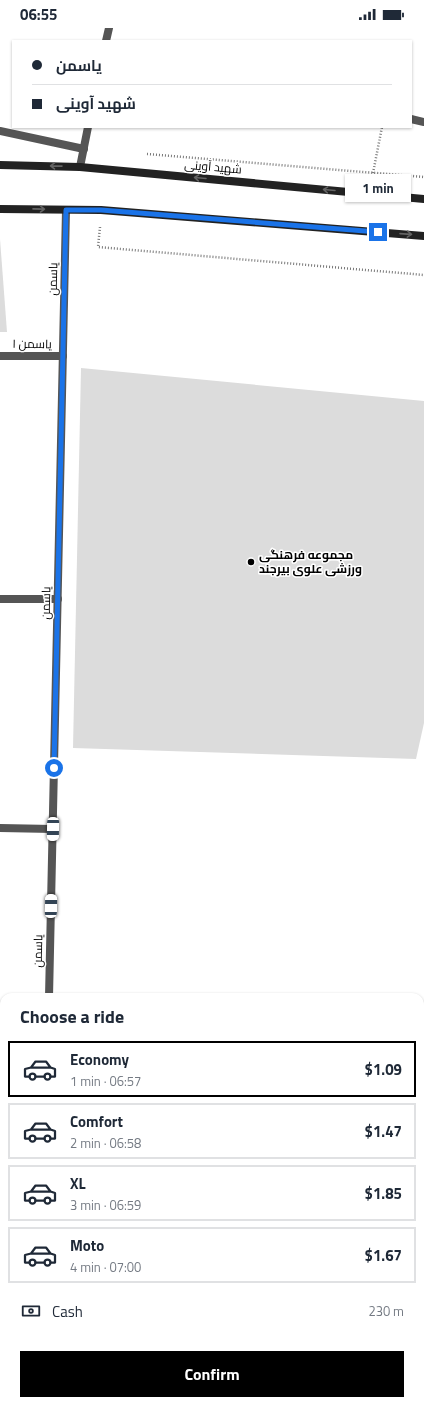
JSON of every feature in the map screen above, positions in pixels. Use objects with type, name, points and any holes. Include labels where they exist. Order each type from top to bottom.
[{"type":"main road","name":"شهید آوینی","points":[[0,165],[80,167],[424,199]]},
{"type":"main road","points":[[0,208],[101,210],[424,236]]},
{"type":"street","points":[[106,40],[109,28]]},
{"type":"street","points":[[412,119],[424,122]]},
{"type":"street","points":[[80,167],[88,128]]},
{"type":"street","points":[[0,131],[84,149]]},
{"type":"street","name":"یاسمن","points":[[49,993],[66,210]]},
{"type":"street","name":"یاسمن ۱","points":[[0,356],[63,356]]},
{"type":"street","points":[[0,599],[58,599]]},
{"type":"street","points":[[0,828],[53,829]]},
{"type":"path","points":[[373,173],[382,128]]},
{"type":"path","points":[[146,154],[424,177]]},
{"type":"path","points":[[101,210],[98,247],[424,275]]},
{"type":"shaded area","points":[[0,239],[7,332],[0,332]]},
{"type":"shaded area","name":"مجموعه فرهنگی ورزشی علوی بیرجند","points":[[81,368],[424,401],[424,723],[416,759],[73,748]]},
{"type":"place","name":"مجموعه فرهنگی ورزشی علوی بیرجند","points":[[251,562]]},
{"type":"route","points":[[54,768],[66,210],[101,210],[378,232]]}]
